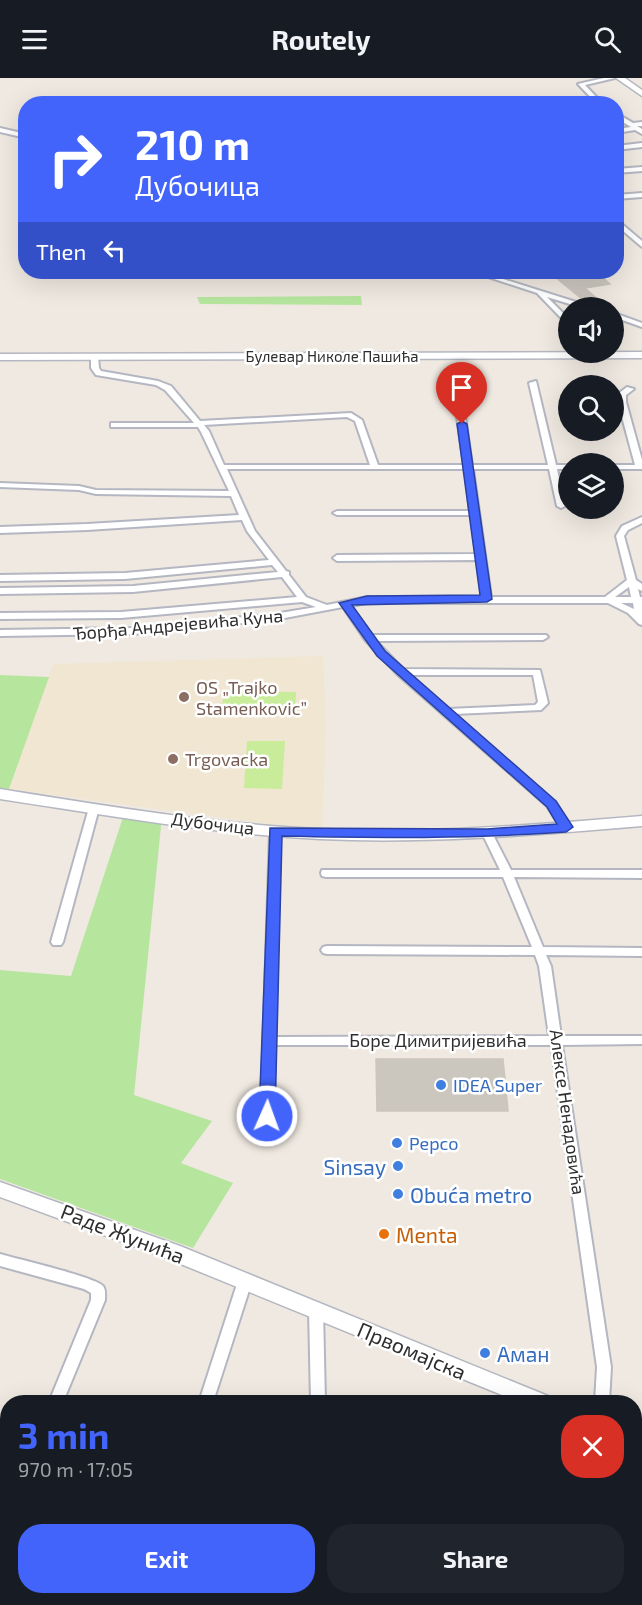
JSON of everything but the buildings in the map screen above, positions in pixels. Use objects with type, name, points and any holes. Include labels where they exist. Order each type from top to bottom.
[{"type":"street","points":[[593,96],[580,84],[612,78]]},
{"type":"street","points":[[621,78],[642,94]]},
{"type":"street","points":[[624,122],[638,127]]},
{"type":"street","points":[[0,130],[18,134]]},
{"type":"street","points":[[624,147],[642,145]]},
{"type":"street","points":[[624,170],[642,169]]},
{"type":"street","points":[[624,196],[642,195]]},
{"type":"street","points":[[624,228],[642,245]]},
{"type":"street","points":[[498,279],[558,298]]},
{"type":"street","points":[[539,292],[558,312]]},
{"type":"street","points":[[624,319],[642,326]]},
{"type":"street","name":"Булевар Николе Пашића","points":[[0,357],[558,354]]},
{"type":"street","name":"Булевар Николе Пашића","points":[[624,355],[642,355]]},
{"type":"street","points":[[94,357],[95,368],[99,373],[165,386],[199,424],[222,466],[243,517],[303,599]]},
{"type":"street","points":[[533,383],[558,493]]},
{"type":"street","points":[[624,467],[641,467],[622,402],[622,394],[630,389]]},
{"type":"street","points":[[456,399],[459,402],[479,557],[487,599]]},
{"type":"street","points":[[114,425],[199,424],[348,415],[358,420],[375,468]]},
{"type":"street","points":[[222,466],[558,467]]},
{"type":"street","points":[[0,485],[79,488],[96,492],[234,494]]},
{"type":"street","points":[[337,513],[473,513]]},
{"type":"street","points":[[0,530],[243,517]]},
{"type":"street","points":[[642,520],[625,528],[620,536],[631,581],[639,600],[642,621]]},
{"type":"street","points":[[337,558],[479,557]]},
{"type":"street","points":[[0,578],[125,576],[276,562]]},
{"type":"street","points":[[0,591],[133,589],[286,574]]},
{"type":"street","points":[[631,581],[642,588]]},
{"type":"street","points":[[606,600],[631,581]]},
{"type":"street","points":[[0,616],[121,615],[303,599],[326,606]]},
{"type":"street","name":"Ђорђа Андрејевића Куна","points":[[0,633],[132,631],[274,617],[367,600],[639,600]]},
{"type":"street","points":[[606,600],[631,611],[642,621]]},
{"type":"street","points":[[345,603],[368,638],[400,672],[551,804],[566,827]]},
{"type":"street","points":[[368,638],[543,637]]},
{"type":"street","points":[[400,672],[537,672],[543,703],[538,708],[444,712]]},
{"type":"street","name":"Дубочица","points":[[0,794],[275,831],[344,834],[487,833],[642,821]]},
{"type":"street","points":[[57,942],[94,807]]},
{"type":"street","points":[[267,1116],[275,831]]},
{"type":"street","name":"Алексе Ненадовића","points":[[487,833],[507,873],[539,949],[558,1040],[604,1367],[602,1395]]},
{"type":"street","points":[[326,873],[642,874]]},
{"type":"street","points":[[327,950],[539,949],[642,952]]},
{"type":"street","name":"Боре Димитријевића","points":[[270,1041],[642,1040]]},
{"type":"street","name":"Раде Жунића","points":[[0,1189],[316,1310]]},
{"type":"street","points":[[0,1260],[88,1284],[98,1290],[98,1300],[59,1395]]},
{"type":"street","points":[[208,1395],[245,1281]]},
{"type":"street","points":[[316,1310],[318,1395]]},
{"type":"street","name":"Првомајска","points":[[316,1310],[524,1395]]},
{"type":"shaded area","points":[[323,656],[326,729],[322,828],[269,824],[9,789],[53,664]]},
{"type":"green space","points":[[361,296],[362,305],[200,304],[197,297]]},
{"type":"green space","points":[[0,675],[49,677],[9,789],[0,788]]},
{"type":"green space","points":[[223,691],[296,692],[295,713],[222,713]]},
{"type":"green space","points":[[247,741],[285,741],[282,789],[244,788]]},
{"type":"green space","points":[[125,811],[162,816],[134,1095],[212,1121],[181,1163],[233,1183],[193,1248],[0,1179],[0,970],[71,976]]},
{"type":"place","name":"OS „Trajko Stamenkovic”","points":[[184,697]]},
{"type":"place","name":"Trgovacka","points":[[173,759]]},
{"type":"place","name":"IDEA Super","points":[[441,1085]]},
{"type":"place","name":"Pepco","points":[[397,1143]]},
{"type":"place","name":"Sinsay","points":[[398,1166]]},
{"type":"place","name":"Obuća metro","points":[[398,1194]]},
{"type":"place","name":"Menta","points":[[384,1234]]},
{"type":"place","name":"Аман","points":[[485,1353]]},
{"type":"route","points":[[267,1116],[275,831],[397,835],[487,833],[566,827],[560,814],[551,804],[444,712],[381,654],[345,603],[367,600],[487,599],[479,557],[462,424]]}]
